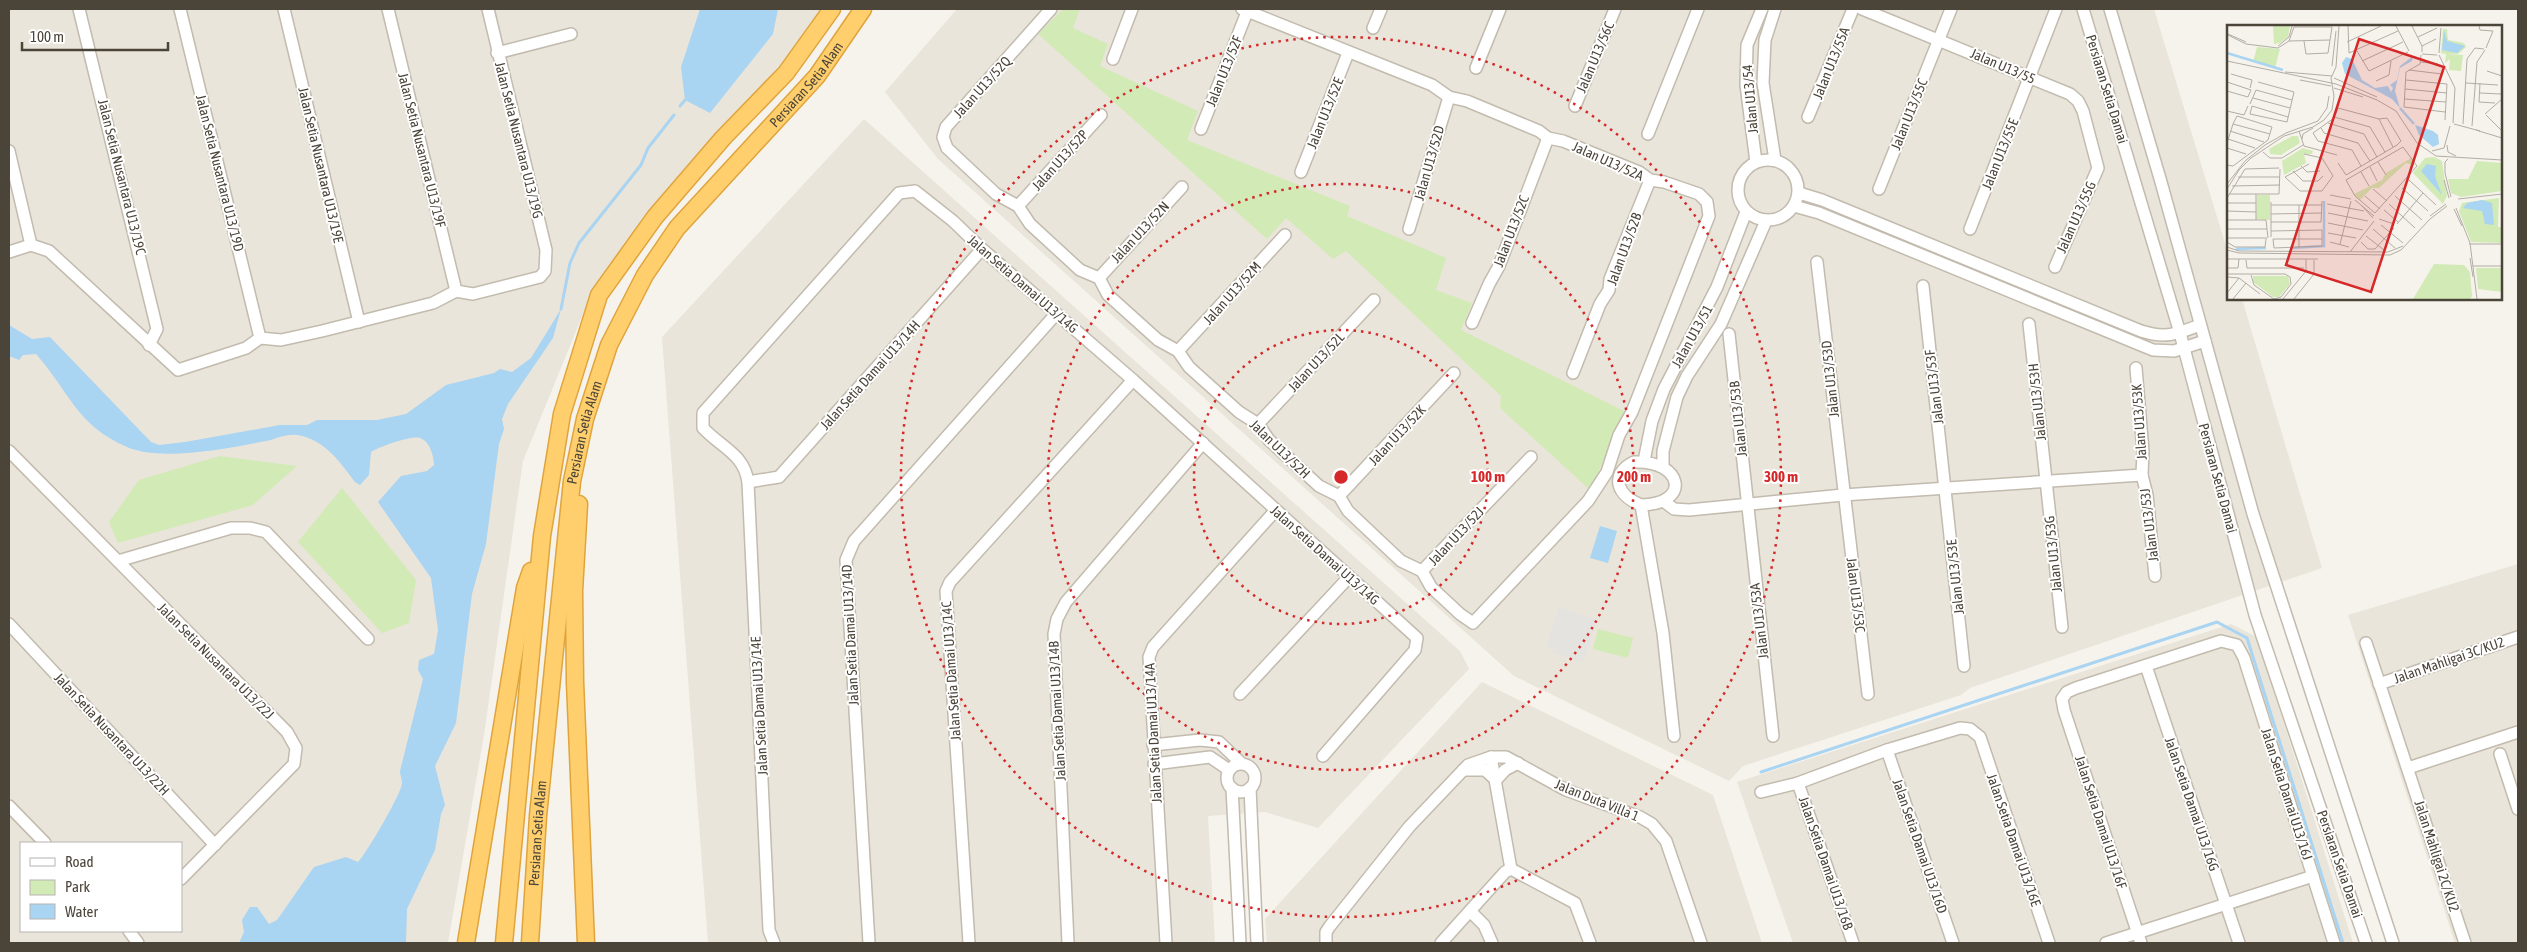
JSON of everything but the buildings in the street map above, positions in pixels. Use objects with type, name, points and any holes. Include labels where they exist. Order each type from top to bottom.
[{"type":"highway","name":"Persiaran Setia Alam","points":[[504,943],[542,536],[562,414],[599,295],[655,217],[723,138],[786,73],[832,9]]},
{"type":"highway","name":"Persiaran Setia Alam","points":[[530,943],[538,816],[572,481],[585,419],[609,345],[645,275],[677,228],[816,76],[863,9]]},
{"type":"highway","points":[[585,419],[574,591],[575,682],[586,943]]},
{"type":"highway","points":[[466,943],[526,588],[542,536]]},
{"type":"street","name":"Jalan Setia Nusantara U13/19C","points":[[79,9],[157,329],[149,344]]},
{"type":"street","name":"Jalan Setia Nusantara U13/19D","points":[[180,9],[260,338]]},
{"type":"street","name":"Jalan Setia Nusantara U13/19E","points":[[284,9],[358,322]]},
{"type":"street","name":"Jalan Setia Nusantara U13/19F","points":[[388,9],[456,291]]},
{"type":"street","name":"Jalan Setia Nusantara U13/19G","points":[[456,291],[473,294],[534,280],[545,271],[546,250],[497,54],[488,9]]},
{"type":"street","name":"Jalan U13/52Q","points":[[1018,206],[996,194],[947,148],[943,138],[946,126],[1051,9]]},
{"type":"street","points":[[1113,59],[1132,9]]},
{"type":"street","points":[[1372,28],[1381,9]]},
{"type":"street","points":[[1476,68],[1500,9]]},
{"type":"street","name":"Jalan U13/56C","points":[[1575,106],[1615,9]]},
{"type":"street","points":[[1648,134],[1698,9]]},
{"type":"street","name":"Jalan U13/54","points":[[1756,162],[1746,85],[1747,45],[1762,9]]},
{"type":"street","name":"Jalan U13/54","points":[[1775,9],[1765,40],[1764,83],[1775,160]]},
{"type":"street","name":"Jalan U13/55A","points":[[1808,117],[1853,9]]},
{"type":"street","name":"Jalan U13/55","points":[[1862,9],[2070,94],[2078,101],[2098,168]]},
{"type":"street","name":"Jalan U13/55C","points":[[1879,189],[1951,9]]},
{"type":"street","name":"Jalan U13/55E","points":[[1970,229],[2056,9]]},
{"type":"street","name":"Persiaran Setia Damai","points":[[2083,9],[2180,333],[2256,615],[2366,943]]},
{"type":"street","name":"Persiaran Setia Damai","points":[[2110,9],[2253,514],[2394,943]]},
{"type":"street","name":"Jalan U13/52A","points":[[1244,10],[1280,22],[1332,44],[1348,53],[1366,58],[1432,85],[1449,96],[1476,105],[1539,132],[1548,138],[1563,141],[1631,169],[1650,180],[1664,182],[1698,194],[1707,202],[1709,216],[1632,412],[1619,435],[1613,475]]},
{"type":"street","name":"Jalan U13/52F","points":[[1200,129],[1244,10]]},
{"type":"street","points":[[497,54],[571,34]]},
{"type":"street","name":"Jalan U13/52E","points":[[1301,172],[1348,53]]},
{"type":"street","name":"Jalan U13/52D","points":[[1410,229],[1449,96]]},
{"type":"street","name":"Jalan U13/52P","points":[[1018,206],[1101,115]]},
{"type":"street","name":"Jalan U13/52C","points":[[1472,323],[1499,266],[1548,138]]},
{"type":"street","points":[[9,151],[31,245]]},
{"type":"street","points":[[1775,160],[1785,164],[1793,172],[1798,182],[1798,193],[1794,206],[1787,214],[1777,220],[1766,221],[1755,218],[1746,212],[1738,197],[1738,188],[1743,172],[1756,162],[1775,160]]},
{"type":"street","name":"Jalan U13/55G","points":[[2055,266],[2098,168]]},
{"type":"street","name":"Jalan U13/52B","points":[[1573,373],[1600,304],[1609,290],[1610,279],[1650,180]]},
{"type":"street","name":"Jalan U13/52N","points":[[1099,278],[1182,187]]},
{"type":"street","name":"Jalan Setia Damai U13/14G","points":[[748,482],[746,468],[739,459],[703,428],[703,413],[899,193],[915,191],[953,221],[982,250],[1133,380],[1275,511],[1414,634],[1418,643],[1415,650],[1323,756]]},
{"type":"street","points":[[1798,193],[1822,200],[2141,331],[2157,336],[2180,333],[2200,324]]},
{"type":"street","points":[[1018,206],[1030,224],[1080,270],[1099,278]]},
{"type":"street","points":[[1794,206],[1819,213],[2137,344],[2168,352],[2183,349],[2205,340]]},
{"type":"street","name":"Jalan U13/51","points":[[1644,461],[1652,421],[1664,389],[1717,287],[1746,212]]},
{"type":"street","name":"Jalan U13/51","points":[[1663,466],[1663,451],[1678,397],[1687,376],[1721,324],[1766,221]]},
{"type":"street","name":"Jalan U13/52M","points":[[1178,351],[1285,235]]},
{"type":"street","points":[[9,252],[31,245],[49,251],[178,370],[246,348],[260,338],[280,340],[358,322],[433,303],[456,291]]},
{"type":"street","name":"Jalan Setia Damai U13/14H","points":[[748,482],[779,477],[982,250]]},
{"type":"street","name":"Jalan U13/53D","points":[[1817,262],[1843,496]]},
{"type":"street","name":"Jalan U13/52H","points":[[1099,278],[1108,295],[1158,340],[1178,351],[1196,374],[1239,412],[1258,424],[1269,440],[1320,486],[1339,496],[1348,511],[1401,560],[1422,571],[1431,587],[1460,614],[1473,623],[1613,475]]},
{"type":"street","name":"Jalan U13/53F","points":[[1922,286],[1946,488]]},
{"type":"street","name":"Jalan U13/52L","points":[[1258,424],[1374,300]]},
{"type":"street","name":"Jalan Setia Damai U13/14D","points":[[869,943],[846,560],[854,541],[1056,314]]},
{"type":"street","name":"Jalan U13/53H","points":[[2030,324],[2045,480]]},
{"type":"street","name":"Jalan U13/53B","points":[[1729,334],[1746,505]]},
{"type":"street","name":"Jalan U13/53K","points":[[2136,368],[2143,451],[2142,475]]},
{"type":"street","name":"Jalan U13/52K","points":[[1339,496],[1454,373]]},
{"type":"street","name":"Jalan Setia Damai U13/14C","points":[[968,943],[946,591],[950,582],[1133,380]]},
{"type":"street","name":"Jalan Setia Damai U13/14B","points":[[1068,943],[1054,634],[1057,619],[1066,602],[1203,443]]},
{"type":"street","name":"Jalan Setia Nusantara U13/22J","points":[[9,451],[287,732],[296,748],[294,764],[182,878]]},
{"type":"street","name":"Jalan U13/52J","points":[[1422,571],[1531,457]]},
{"type":"street","points":[[1644,461],[1663,466],[1671,473],[1674,492],[1667,500],[1641,505],[1624,494],[1613,475],[1634,462],[1644,461]]},
{"type":"street","points":[[1667,500],[1666,503],[1674,509],[1689,510],[2045,480],[2142,475]]},
{"type":"street","name":"Jalan U13/53J","points":[[2142,475],[2147,495],[2155,576]]},
{"type":"street","name":"Jalan U13/53G","points":[[2045,480],[2062,627]]},
{"type":"street","name":"Jalan Setia Damai U13/14E","points":[[748,482],[770,930],[774,943]]},
{"type":"street","name":"Jalan U13/53E","points":[[1946,488],[1964,666]]},
{"type":"street","name":"Jalan U13/53C","points":[[1843,496],[1868,694]]},
{"type":"street","points":[[1641,505],[1663,633],[1674,736]]},
{"type":"street","name":"Jalan U13/53A","points":[[1746,505],[1773,736]]},
{"type":"street","name":"Jalan Setia Damai U13/14A","points":[[1166,943],[1149,658],[1153,647],[1275,511]]},
{"type":"street","points":[[118,561],[231,528],[250,528],[266,532],[368,639]]},
{"type":"street","points":[[1240,694],[1349,577]]},
{"type":"street","name":"Jalan Setia Nusantara U13/22H","points":[[9,624],[214,845]]},
{"type":"street","name":"Jalan Mahligai 3C/KU2","points":[[2379,684],[2518,637]]},
{"type":"street","name":"Jalan Setia Damai U13/16J","points":[[2146,666],[2221,641],[2237,645],[2244,658],[2334,943]]},
{"type":"street","name":"Jalan Mahligai 2C/KU2","points":[[2366,643],[2465,943]]},
{"type":"street","name":"Jalan Setia Damai U13/16F","points":[[2139,938],[2062,700],[2067,692],[2076,688],[2146,666]]},
{"type":"street","name":"Jalan Setia Damai U13/16G","points":[[2146,666],[2238,943]]},
{"type":"street","name":"Jalan Setia Damai U13/16E","points":[[1887,750],[1960,728],[1970,729],[1980,737],[2049,943]]},
{"type":"street","points":[[2408,768],[2518,732]]},
{"type":"street","points":[[1153,745],[1200,740],[1219,742],[1241,764],[1249,766],[1254,773],[1255,781],[1250,788],[1243,792],[1232,788]]},
{"type":"street","points":[[1761,792],[1798,783],[1887,750]]},
{"type":"street","name":"Jalan Setia Damai U13/16D","points":[[1887,750],[1953,943]]},
{"type":"street","points":[[2500,754],[2518,809]]},
{"type":"street","points":[[1154,764],[1210,757],[1230,770]]},
{"type":"street","points":[[1326,943],[1326,932],[1330,926],[1409,827],[1463,770],[1473,762],[1491,757],[1511,870]]},
{"type":"street","name":"Jalan Duta Villa 1","points":[[1491,757],[1506,757],[1566,790],[1640,817],[1652,824],[1666,841],[1701,943]]},
{"type":"street","points":[[1496,780],[1505,770],[1518,762]]},
{"type":"street","points":[[1230,770],[1241,764]]},
{"type":"street","points":[[1230,770],[1228,780],[1232,788],[1240,943]]},
{"type":"street","points":[[1463,770],[1485,770],[1496,780]]},
{"type":"street","name":"Jalan Setia Damai U13/16B","points":[[1798,783],[1853,943]]},
{"type":"street","points":[[1250,788],[1258,943]]},
{"type":"street","points":[[9,806],[44,842]]},
{"type":"street","points":[[1234,834],[1238,830],[1247,829],[1252,834]]},
{"type":"street","points":[[1441,943],[1505,872],[1511,870],[1575,903],[1590,943]]},
{"type":"street","points":[[2106,943],[2139,938],[2226,905],[2313,876]]},
{"type":"street","points":[[1470,911],[1484,925],[1492,943]]},
{"type":"street","points":[[131,932],[138,943]]},
{"type":"shaded area","points":[[9,9],[824,9],[779,67],[648,212],[592,292],[523,461],[484,735],[448,943],[9,943]]},
{"type":"shaded area","points":[[957,9],[2154,9],[2227,250],[2227,300],[2242,300],[2322,568],[1970,688],[1961,695],[1743,766],[1729,781],[1514,676],[938,159],[885,92]]},
{"type":"shaded area","points":[[864,119],[1460,651],[1469,669],[1318,828],[1265,812],[1208,816],[1215,943],[708,943],[662,337]]},
{"type":"shaded area","points":[[2518,564],[2518,943],[2455,943],[2348,615]]},
{"type":"shaded area","points":[[1559,607],[1597,620],[1583,663],[1552,653],[1553,649],[1546,646]]},
{"type":"shaded area","points":[[2231,624],[2257,637],[2353,943],[1793,943],[1737,782]]},
{"type":"shaded area","points":[[1482,682],[1713,795],[1762,943],[1267,943],[1265,919]]},
{"type":"green space","points":[[1063,9],[1080,9],[1073,28],[1108,44],[1100,66],[1198,111],[1187,140],[1350,206],[1347,216],[1446,258],[1436,290],[1472,303],[1461,330],[1626,412],[1590,490],[1500,408],[1501,396],[1346,251],[1333,259],[1286,218],[1267,239],[1038,34]]},
{"type":"green space","points":[[220,456],[297,466],[253,505],[118,543],[109,522],[139,480]]},
{"type":"green space","points":[[342,488],[416,580],[409,623],[382,633],[298,542]]},
{"type":"green space","points":[[1598,629],[1633,638],[1628,658],[1593,649]]},
{"type":"water","points":[[700,9],[778,9],[773,34],[710,113],[685,100],[681,67]]},
{"type":"water","points":[[561,309],[553,338],[508,404],[502,419],[504,429],[499,444],[486,544],[472,594],[456,723],[435,766],[445,805],[441,814],[435,850],[407,909],[406,943],[239,943],[244,932],[242,920],[250,907],[257,907],[269,924],[277,920],[314,867],[346,857],[358,862],[383,824],[400,789],[402,783],[400,771],[423,679],[418,670],[419,660],[434,654],[438,630],[431,578],[378,502],[401,476],[427,471],[434,465],[431,450],[426,442],[420,438],[410,438],[375,450],[371,452],[369,475],[360,485],[355,482],[326,448],[311,439],[297,435],[288,435],[215,450],[176,454],[141,451],[127,447],[110,438],[84,418],[36,354],[23,355],[19,360],[9,356],[9,325],[32,339],[50,337],[151,442],[159,445],[280,425],[307,425],[317,420],[377,420],[406,414],[446,385],[494,373],[500,369],[512,372],[531,358]]},
{"type":"water","points":[[1600,526],[1617,531],[1608,563],[1590,558]]},
{"type":"waterway","points":[[680,106],[685,100]]},
{"type":"waterway","points":[[561,309],[570,263],[579,243],[641,165],[648,148],[674,115]]},
{"type":"waterway","points":[[1761,772],[2217,622],[2247,638],[2343,943]]}]
